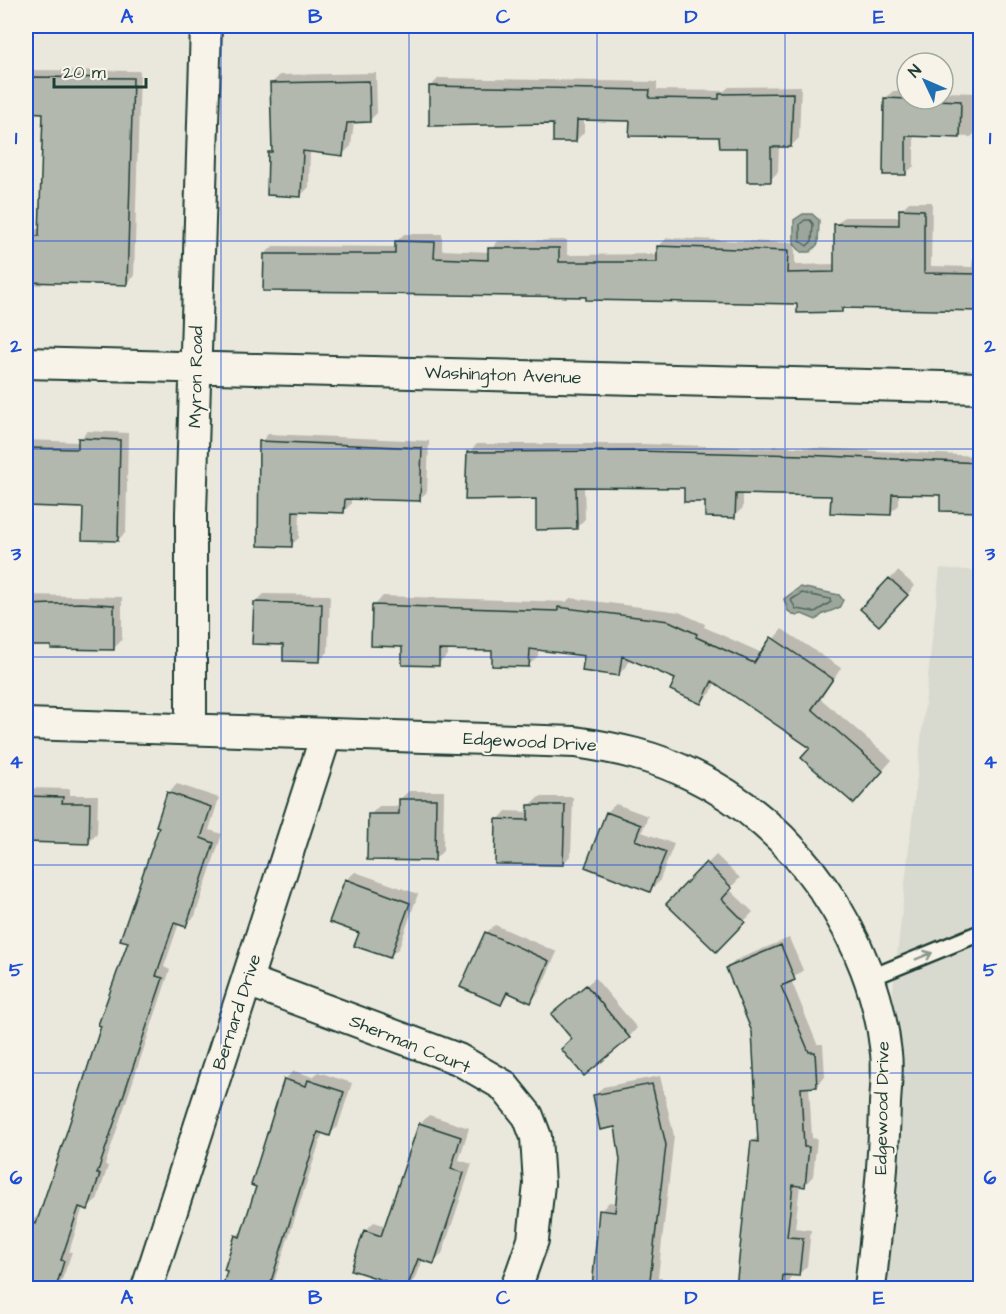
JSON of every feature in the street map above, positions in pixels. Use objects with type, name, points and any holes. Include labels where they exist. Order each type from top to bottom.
[{"type":"street","name":"Myron Road","points":[[191,728],[191,513],[198,367],[206,26]]},
{"type":"street","name":"Washington Avenue","points":[[26,363],[981,388]]},
{"type":"street","name":"Edgewood Drive","points":[[26,724],[575,742],[630,751],[692,775],[751,810],[821,882],[863,958],[878,1005],[886,1055],[884,1151],[870,1288]]},
{"type":"street","name":"Bernard Drive","points":[[147,1288],[326,735]]},
{"type":"street","name":"Sherman Court","points":[[248,981],[458,1059],[502,1085],[528,1116],[536,1137],[538,1172],[533,1240],[516,1288]]},
{"type":"lane","points":[[870,978],[981,933]]},
{"type":"shaded area","points":[[940,568],[980,571],[980,1288],[860,1288]]},
{"type":"water","points":[[803,214],[812,214],[819,220],[818,244],[810,252],[801,252],[794,244],[794,220]]},
{"type":"water","points":[[800,587],[839,595],[843,600],[839,608],[823,614],[816,620],[802,614],[796,616],[788,611],[784,599]]},
{"type":"building","points":[[26,77],[133,78],[127,285],[26,282],[26,236],[39,236],[43,113],[26,112]]},
{"type":"building","points":[[369,81],[370,122],[347,123],[343,156],[303,151],[301,197],[267,195],[268,152],[272,152],[270,83]]},
{"type":"building","points":[[429,86],[650,90],[649,98],[719,99],[719,94],[793,93],[791,147],[771,147],[771,182],[747,182],[747,148],[720,148],[719,137],[629,136],[630,121],[577,120],[576,142],[553,142],[553,124],[429,126]]},
{"type":"building","points":[[884,98],[895,98],[895,111],[955,111],[955,101],[961,101],[960,138],[906,136],[906,175],[883,175]]},
{"type":"building","points":[[899,209],[924,210],[924,273],[981,274],[980,311],[842,308],[842,312],[797,313],[797,304],[586,300],[586,297],[263,291],[264,254],[395,254],[395,241],[435,242],[434,258],[488,260],[488,248],[559,248],[559,262],[657,262],[657,246],[788,251],[787,273],[834,272],[834,224],[899,225]]},
{"type":"building","points":[[78,438],[120,440],[118,541],[82,540],[83,508],[26,506],[26,448],[78,449]]},
{"type":"building","points":[[259,441],[422,448],[420,501],[345,499],[344,513],[293,511],[292,547],[258,546]]},
{"type":"building","points":[[635,451],[804,455],[981,463],[981,512],[940,511],[940,495],[892,494],[891,515],[830,513],[831,496],[736,494],[735,518],[705,517],[705,502],[684,502],[684,488],[576,487],[577,529],[536,530],[536,499],[465,500],[467,452]]},
{"type":"building","points":[[889,578],[908,595],[879,626],[860,609]]},
{"type":"building","points":[[254,602],[322,604],[320,662],[283,661],[283,645],[252,644]]},
{"type":"building","points":[[81,603],[114,605],[114,650],[51,649],[51,646],[26,646],[26,605]]},
{"type":"building","points":[[372,605],[558,611],[558,607],[669,621],[697,634],[696,637],[754,663],[771,637],[833,679],[812,709],[883,771],[854,804],[801,758],[810,748],[712,681],[701,704],[670,690],[675,679],[622,656],[619,676],[582,671],[584,656],[530,649],[529,667],[492,666],[492,651],[439,650],[439,666],[402,665],[402,647],[371,646]]},
{"type":"building","points":[[167,792],[211,807],[201,838],[214,843],[186,927],[174,923],[156,976],[163,978],[97,1174],[100,1174],[88,1210],[79,1207],[61,1260],[64,1261],[56,1288],[26,1288],[26,1220],[36,1224],[74,1110],[101,1026],[98,1025],[128,942],[120,940],[159,827],[156,826]]},
{"type":"building","points":[[26,796],[63,797],[62,803],[90,803],[89,844],[26,842]]},
{"type":"building","points":[[399,799],[436,799],[435,861],[367,860],[368,814],[399,814]]},
{"type":"building","points":[[528,805],[565,805],[563,865],[495,864],[496,819],[528,820]]},
{"type":"building","points":[[606,812],[641,825],[635,840],[666,852],[650,892],[585,867]]},
{"type":"building","points":[[706,862],[732,888],[722,899],[745,922],[716,952],[666,904]]},
{"type":"building","points":[[345,879],[410,903],[390,958],[354,946],[359,933],[329,922]]},
{"type":"building","points":[[485,932],[549,961],[531,1003],[507,992],[501,1005],[460,987]]},
{"type":"building","points":[[781,945],[795,980],[781,986],[809,1052],[815,1052],[817,1087],[801,1088],[804,1147],[809,1147],[805,1187],[793,1185],[787,1237],[803,1238],[799,1276],[783,1275],[782,1288],[736,1288],[751,1141],[758,1142],[752,1032],[726,968]]},
{"type":"building","points":[[586,985],[630,1038],[584,1076],[561,1049],[572,1039],[551,1014]]},
{"type":"building","points":[[284,1079],[306,1086],[308,1080],[344,1092],[330,1136],[318,1132],[269,1288],[222,1288],[227,1271],[224,1270],[235,1235],[240,1237],[256,1187],[251,1185]]},
{"type":"building","points":[[652,1084],[666,1145],[649,1288],[592,1288],[599,1210],[615,1212],[620,1160],[615,1127],[600,1130],[593,1095]]},
{"type":"building","points":[[419,1123],[461,1137],[451,1169],[464,1173],[434,1264],[418,1259],[407,1288],[351,1270],[364,1230],[381,1236]]}]
